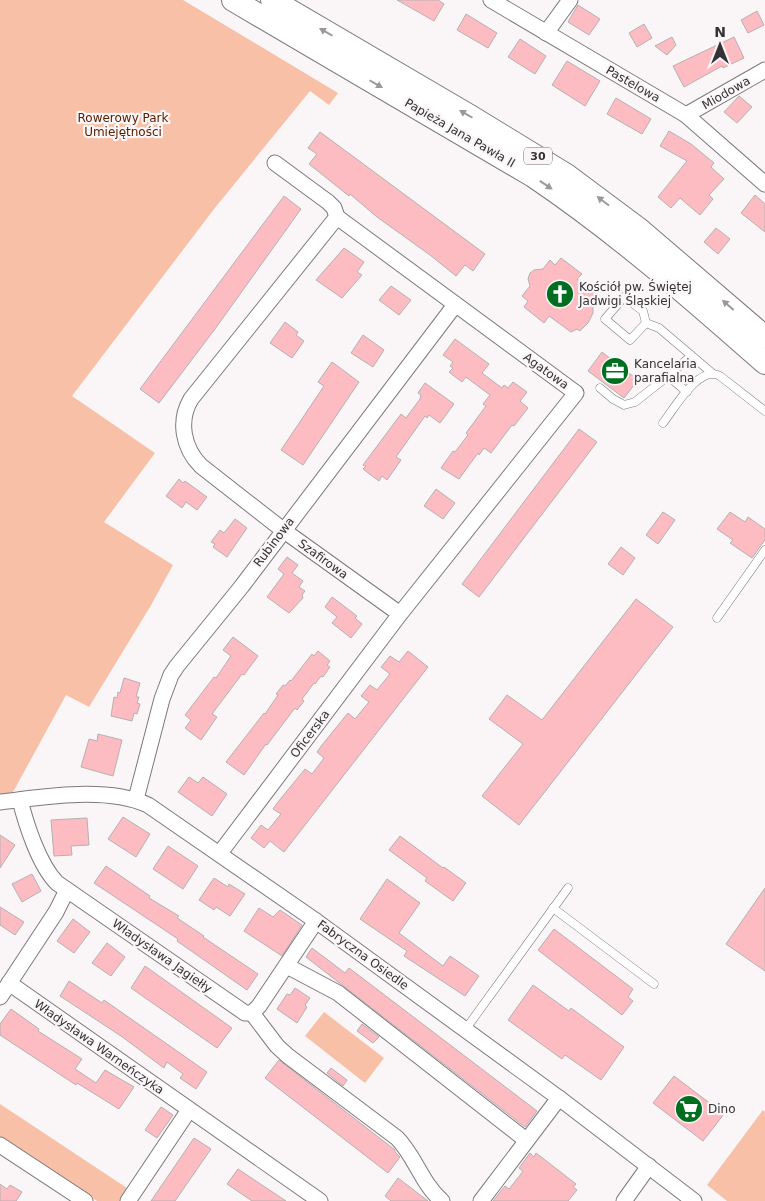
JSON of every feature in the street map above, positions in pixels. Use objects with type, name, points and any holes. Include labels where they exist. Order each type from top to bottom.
[{"type":"main road","name":"Papieża Jana Pawła II","points":[[233,0],[533,176],[561,195],[594,218],[663,274],[765,363]]},
{"type":"main road","name":"Papieża Jana Pawła II","points":[[272,0],[478,120],[568,176],[639,228],[765,337]]},
{"type":"street","name":"Pastelowa","points":[[491,0],[686,116],[765,184]]},
{"type":"street","points":[[546,33],[570,0]]},
{"type":"street","name":"Miodowa","points":[[686,116],[765,70]]},
{"type":"street","name":"Agatowa","points":[[275,163],[328,202],[334,208],[337,217],[576,393],[400,614]]},
{"type":"street","name":"Szafirowa","points":[[337,217],[192,399],[184,416],[185,439],[192,455],[201,466],[283,530],[400,614]]},
{"type":"street","name":"Rubinowa","points":[[136,799],[162,699],[171,675],[455,305]]},
{"type":"street","name":"Oficerska","points":[[220,853],[400,614]]},
{"type":"street","name":"Fabryczna Osiedle","points":[[0,802],[84,795],[114,795],[136,799],[156,809],[316,921],[559,1098],[694,1201]]},
{"type":"street","name":"Władysława Jagiełły","points":[[20,800],[30,833],[48,872],[56,883],[243,1012],[252,1013]]},
{"type":"street","points":[[0,997],[56,912],[67,890]]},
{"type":"street","points":[[316,921],[259,1006],[252,1013],[277,1046],[288,1056],[396,1138],[406,1148],[428,1186],[442,1201]]},
{"type":"street","points":[[286,966],[338,993],[526,1140]]},
{"type":"street","name":"Władysława Warneńczyka","points":[[9,983],[320,1201]]},
{"type":"street","points":[[482,1201],[559,1098]]},
{"type":"street","points":[[128,1201],[189,1110]]},
{"type":"street","points":[[0,1145],[85,1201]]},
{"type":"street","points":[[624,1201],[649,1166]]},
{"type":"lane","points":[[624,298],[642,311],[646,323],[630,340],[605,319],[624,298]]},
{"type":"lane","points":[[646,323],[659,328],[712,373],[724,379],[765,411]]},
{"type":"lane","points":[[600,388],[624,405],[634,402],[691,356]]},
{"type":"lane","points":[[663,424],[700,377],[712,373]]},
{"type":"lane","points":[[668,376],[687,392]]},
{"type":"lane","points":[[717,618],[765,550]]},
{"type":"lane","points":[[465,1030],[568,888]]},
{"type":"lane","points":[[553,908],[654,984]]},
{"type":"green space","name":"Rowerowy Park Umiejętności","points":[[0,0],[183,0],[338,93],[329,105],[310,91],[214,209],[72,396],[155,453],[104,522],[173,565],[150,607],[89,707],[66,695],[12,794],[0,795]]},
{"type":"green space","points":[[324,1012],[384,1058],[365,1083],[305,1036]]},
{"type":"green space","points":[[0,1104],[130,1190],[122,1201],[97,1201],[0,1137]]},
{"type":"green space","points":[[763,1110],[765,1112],[765,1201],[727,1201],[707,1185]]},
{"type":"building","points":[[397,0],[438,0],[444,4],[434,21]]},
{"type":"building","points":[[578,5],[600,19],[589,35],[568,22]]},
{"type":"building","points":[[757,11],[764,25],[748,33],[741,20]]},
{"type":"building","points":[[466,14],[497,33],[488,48],[457,30]]},
{"type":"building","points":[[644,24],[652,38],[637,47],[629,33]]},
{"type":"building","points":[[672,37],[676,45],[667,55],[655,46]]},
{"type":"building","points":[[734,37],[744,58],[723,68],[722,66],[684,87],[673,66]]},
{"type":"building","points":[[520,39],[546,56],[535,74],[508,57]]},
{"type":"building","points":[[567,61],[600,81],[585,106],[552,85]]},
{"type":"building","points":[[739,96],[752,107],[737,123],[724,112]]},
{"type":"building","points":[[616,98],[651,119],[642,134],[607,114]]},
{"type":"building","points":[[669,131],[691,144],[714,163],[711,167],[724,179],[709,195],[713,199],[700,215],[680,198],[671,208],[658,197],[687,161],[660,146]]},
{"type":"building","points":[[320,132],[485,254],[473,271],[465,265],[456,276],[309,164],[317,154],[308,148]]},
{"type":"building","points":[[755,195],[765,204],[765,232],[741,213]]},
{"type":"building","points":[[284,196],[301,209],[159,403],[140,389]]},
{"type":"building","points":[[716,228],[730,239],[718,254],[704,242]]},
{"type":"building","points":[[344,248],[364,262],[357,272],[362,275],[342,298],[316,280]]},
{"type":"building","name":"Kościół pw. Świętej Jadwigi Śląskiej","points":[[561,258],[582,274],[577,279],[599,296],[593,304],[593,313],[588,323],[580,331],[577,329],[571,332],[549,316],[544,323],[524,307],[528,301],[522,296],[530,286],[528,279],[530,273],[534,270],[543,269],[550,260],[555,265]]},
{"type":"building","points":[[391,286],[411,300],[399,315],[379,300]]},
{"type":"building","points":[[285,322],[298,332],[296,335],[304,341],[292,358],[270,343]]},
{"type":"building","points":[[363,335],[384,350],[373,367],[351,353]]},
{"type":"building","points":[[455,339],[489,364],[482,373],[502,388],[504,385],[508,388],[513,382],[527,392],[520,401],[528,408],[514,426],[512,425],[491,453],[484,448],[479,455],[478,453],[459,479],[441,468],[468,435],[466,433],[486,406],[483,404],[490,395],[466,377],[462,382],[449,372],[453,368],[450,366],[453,362],[443,355]]},
{"type":"building","points":[[602,352],[638,380],[624,398],[588,371]]},
{"type":"building","points":[[332,362],[359,382],[303,465],[281,450],[324,386],[318,382]]},
{"type":"building","points":[[425,383],[454,404],[440,423],[429,415],[427,418],[425,416],[396,457],[401,460],[387,480],[382,476],[379,481],[363,469],[366,466],[363,465],[401,414],[406,418],[420,399],[421,395],[418,393]]},
{"type":"building","points":[[579,429],[597,442],[479,597],[462,584]]},
{"type":"building","points":[[179,479],[183,483],[185,481],[207,497],[197,510],[186,502],[182,508],[166,496]]},
{"type":"building","points":[[436,489],[455,503],[443,519],[424,506]]},
{"type":"building","points":[[663,512],[675,520],[658,544],[646,535]]},
{"type":"building","points":[[730,512],[745,522],[748,517],[765,529],[765,540],[752,558],[730,543],[733,540],[717,529]]},
{"type":"building","points":[[235,519],[247,528],[227,557],[213,547],[215,544],[211,542],[220,530],[224,533]]},
{"type":"building","points":[[621,547],[635,558],[623,575],[608,564]]},
{"type":"building","points":[[287,557],[298,565],[292,573],[303,581],[299,587],[305,591],[302,595],[303,598],[289,613],[267,597],[284,574],[278,569]]},
{"type":"building","points":[[332,597],[357,616],[355,618],[362,624],[351,638],[332,623],[337,617],[325,607]]},
{"type":"building","points":[[636,599],[673,627],[519,825],[482,796],[523,744],[489,719],[507,695],[542,720]]},
{"type":"building","points":[[233,637],[258,656],[212,714],[217,717],[201,740],[185,728],[191,720],[185,715],[214,677],[216,678],[231,656],[223,650]]},
{"type":"building","points":[[318,651],[330,661],[327,665],[330,667],[323,677],[321,676],[314,683],[302,699],[304,701],[297,710],[295,708],[244,775],[226,762],[265,714],[283,685],[285,686],[291,681],[312,654],[314,656]]},
{"type":"building","points":[[408,651],[428,667],[284,852],[270,841],[264,848],[251,838],[261,825],[268,830],[281,814],[273,809],[305,769],[312,774],[324,758],[317,752],[348,713],[355,719],[369,702],[361,696],[370,685],[377,690],[390,674],[381,667],[390,656],[399,662]]},
{"type":"building","points":[[124,678],[140,683],[136,697],[139,697],[137,703],[140,704],[137,714],[134,713],[132,721],[111,716],[114,697],[117,698],[118,692],[120,693]]},
{"type":"building","points":[[98,734],[122,740],[113,776],[81,767],[89,739],[97,741]]},
{"type":"building","points":[[189,777],[198,783],[203,777],[227,794],[212,816],[178,792]]},
{"type":"building","points":[[123,817],[150,834],[136,857],[108,839]]},
{"type":"building","points":[[87,818],[89,845],[71,846],[72,855],[54,856],[51,820]]},
{"type":"building","points":[[0,835],[15,845],[0,868]]},
{"type":"building","points":[[400,836],[466,883],[453,901],[425,881],[427,878],[389,850]]},
{"type":"building","points":[[168,846],[198,866],[183,889],[153,869]]},
{"type":"building","points":[[106,866],[150,896],[149,898],[179,916],[177,918],[203,937],[258,974],[247,990],[177,941],[178,939],[94,883]]},
{"type":"building","points":[[32,874],[41,891],[22,902],[12,884]]},
{"type":"building","points":[[214,878],[228,887],[229,884],[245,894],[230,916],[216,907],[214,910],[199,900]]},
{"type":"building","points":[[387,879],[420,903],[399,933],[443,966],[450,956],[479,976],[465,996],[404,956],[407,951],[360,919]]},
{"type":"building","points":[[765,888],[765,971],[726,944]]},
{"type":"building","points":[[0,907],[24,922],[15,935],[0,925]]},
{"type":"building","points":[[259,908],[273,917],[280,910],[302,925],[282,956],[244,931]]},
{"type":"building","points":[[73,919],[90,932],[74,953],[57,941]]},
{"type":"building","points":[[554,929],[633,989],[628,997],[633,1001],[622,1015],[538,950]]},
{"type":"building","points":[[107,943],[125,957],[111,976],[92,963]]},
{"type":"building","points":[[312,948],[345,973],[349,968],[537,1111],[525,1127],[306,957]]},
{"type":"building","points":[[145,966],[232,1028],[217,1048],[131,988]]},
{"type":"building","points":[[69,981],[102,1003],[104,1000],[207,1072],[196,1089],[180,1078],[183,1074],[167,1062],[164,1068],[121,1036],[60,996]]},
{"type":"building","points":[[533,985],[569,1011],[571,1008],[624,1047],[601,1080],[565,1055],[562,1059],[508,1020]]},
{"type":"building","points":[[295,988],[310,998],[297,1023],[277,1009],[287,994],[290,995]]},
{"type":"building","points":[[11,1009],[39,1029],[38,1031],[82,1059],[75,1069],[96,1083],[105,1070],[134,1087],[119,1109],[77,1083],[76,1085],[0,1035],[0,1024]]},
{"type":"building","points":[[362,1024],[379,1037],[373,1043],[357,1031]]},
{"type":"building","points":[[279,1060],[395,1150],[400,1157],[388,1173],[265,1078]]},
{"type":"building","points":[[331,1068],[347,1080],[343,1086],[327,1073]]},
{"type":"building","name":"Dino","points":[[674,1076],[724,1114],[703,1141],[653,1103]]},
{"type":"building","points":[[161,1107],[173,1115],[157,1138],[145,1130]]},
{"type":"building","points":[[194,1138],[211,1149],[175,1201],[151,1201]]},
{"type":"building","points":[[530,1153],[534,1157],[536,1153],[576,1184],[573,1187],[577,1190],[568,1201],[493,1201],[505,1186],[509,1189],[521,1174],[523,1171],[519,1168]]},
{"type":"building","points":[[238,1169],[286,1201],[252,1201],[227,1184]]},
{"type":"building","points":[[398,1178],[428,1201],[391,1201],[385,1196]]},
{"type":"building","points":[[0,1184],[7,1189],[10,1185],[22,1192],[16,1201],[0,1201]]},
{"type":"place","name":"Kościół pw. Świętej Jadwigi Śląskiej","points":[[560,294]]},
{"type":"place","name":"Kancelaria parafialna","points":[[615,371]]},
{"type":"place","name":"Dino","points":[[689,1109]]}]
